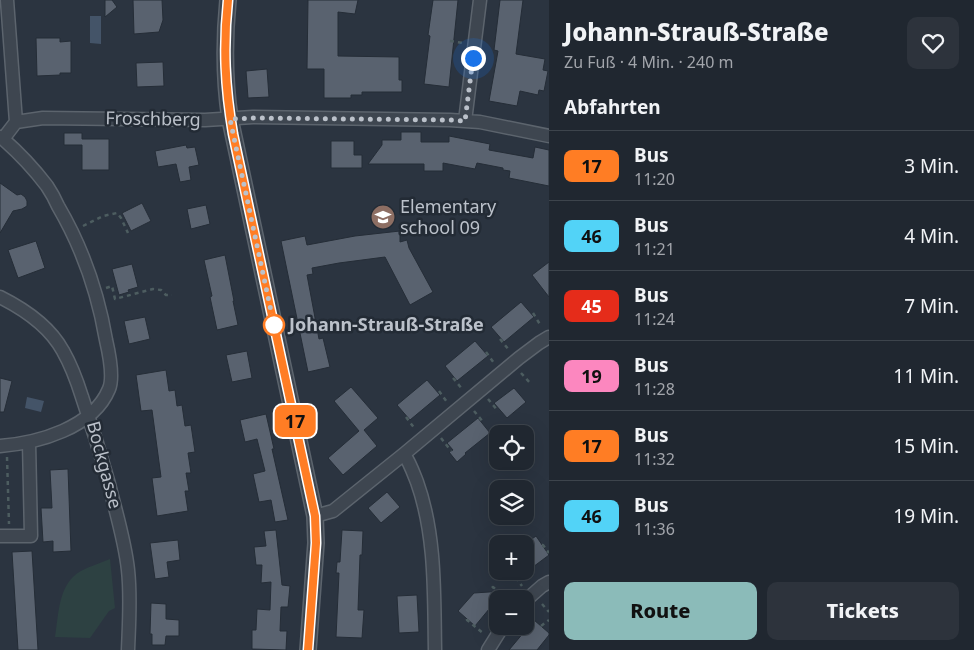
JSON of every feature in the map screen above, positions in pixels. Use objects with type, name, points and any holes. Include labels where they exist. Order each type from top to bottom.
[{"type":"street","points":[[2,138],[16,122],[7,0]]},
{"type":"street","points":[[228,0],[224,59],[230,119],[315,516],[316,543],[308,650]]},
{"type":"street","points":[[465,121],[480,0]]},
{"type":"street","name":"Froschberg","points":[[16,122],[43,118],[205,120],[261,118],[442,119],[480,122],[549,136]]},
{"type":"street","name":"Bockgasse","points":[[2,138],[22,156],[48,187],[69,224],[94,288],[102,316],[111,376],[110,388],[89,416],[124,540],[130,594],[128,650]]},
{"type":"street","points":[[0,297],[31,316],[49,332],[63,351],[77,381],[89,416],[67,429],[50,436],[3,449]]},
{"type":"street","points":[[315,516],[333,511],[519,358],[539,342],[549,337]]},
{"type":"street","points":[[5,536],[31,536],[29,442]]},
{"type":"street","points":[[404,454],[409,461],[421,493],[428,524],[434,596],[435,650]]},
{"type":"street","points":[[534,593],[549,582]]},
{"type":"street","points":[[488,650],[498,635]]},
{"type":"path","points":[[450,41],[466,44]]},
{"type":"path","points":[[83,226],[103,216],[116,213],[121,218],[128,233]]},
{"type":"path","points":[[105,288],[112,286],[116,299],[153,289],[161,290],[166,295],[172,294]]},
{"type":"path","points":[[533,313],[540,324]]},
{"type":"path","points":[[500,339],[509,349]]},
{"type":"path","points":[[486,352],[492,360]]},
{"type":"path","points":[[522,374],[531,384]]},
{"type":"path","points":[[453,378],[462,389]]},
{"type":"path","points":[[439,391],[445,400]]},
{"type":"path","points":[[492,403],[498,411]]},
{"type":"path","points":[[475,413],[484,424]]},
{"type":"path","points":[[406,417],[417,432]]},
{"type":"path","points":[[445,442],[451,451]]},
{"type":"path","points":[[3,449],[5,536]]},
{"type":"path","points":[[542,546],[549,553]]},
{"type":"path","points":[[492,588],[497,590]]},
{"type":"path","points":[[534,601],[549,612]]},
{"type":"path","points":[[467,619],[487,636]]},
{"type":"path","points":[[541,626],[549,620]]},
{"type":"green space","points":[[110,559],[115,608],[109,611],[90,638],[55,637],[61,600],[68,583],[81,571]]},
{"type":"water","points":[[90,16],[101,16],[101,44],[90,43]]},
{"type":"water","points":[[27,397],[44,401],[41,412],[25,408]]},
{"type":"building","points":[[105,0],[112,0],[117,7],[105,17]]},
{"type":"building","points":[[133,0],[162,0],[163,20],[159,32],[134,34]]},
{"type":"building","points":[[308,0],[358,0],[355,14],[338,12],[338,56],[399,57],[399,80],[402,80],[402,92],[362,92],[362,95],[351,95],[351,98],[324,98],[324,69],[307,69]]},
{"type":"building","points":[[433,0],[458,0],[449,87],[424,84]]},
{"type":"building","points":[[500,0],[523,0],[516,54],[545,59],[543,70],[548,71],[544,91],[539,90],[538,95],[520,91],[517,106],[489,101],[498,51],[494,50]]},
{"type":"building","points":[[36,38],[60,38],[60,42],[71,41],[71,73],[37,76]]},
{"type":"building","points":[[163,62],[164,86],[137,87],[136,63]]},
{"type":"building","points":[[267,69],[269,97],[248,98],[246,71]]},
{"type":"building","points":[[401,132],[421,132],[421,142],[449,142],[449,136],[490,144],[489,150],[533,158],[535,147],[549,150],[549,186],[509,178],[510,171],[477,163],[475,169],[443,163],[443,171],[424,171],[424,164],[368,164],[382,145],[382,140],[401,140]]},
{"type":"building","points":[[64,133],[82,133],[82,139],[109,139],[109,170],[82,170],[82,145],[64,145]]},
{"type":"building","points":[[331,141],[354,141],[354,155],[362,155],[362,168],[331,168]]},
{"type":"building","points":[[186,145],[187,148],[195,147],[199,165],[189,167],[191,180],[180,182],[176,164],[158,167],[155,151]]},
{"type":"building","points":[[0,183],[17,195],[21,194],[25,197],[27,206],[13,211],[0,233]]},
{"type":"building","points":[[142,203],[151,221],[131,231],[122,213]]},
{"type":"building","points":[[206,205],[210,224],[191,229],[187,209]]},
{"type":"building","points":[[400,231],[400,242],[407,240],[409,248],[433,292],[410,305],[385,257],[312,268],[313,274],[307,275],[319,339],[323,338],[330,367],[308,372],[281,241],[305,236],[307,245],[355,236]]},
{"type":"building","points":[[36,241],[45,268],[18,278],[8,250]]},
{"type":"building","points":[[225,255],[238,325],[217,330],[204,260]]},
{"type":"building","points":[[549,262],[549,297],[532,275]]},
{"type":"building","points":[[132,264],[138,287],[119,295],[112,269]]},
{"type":"building","points":[[521,302],[534,317],[504,342],[491,327]]},
{"type":"building","points":[[145,317],[150,339],[129,344],[124,321]]},
{"type":"building","points":[[475,341],[488,356],[457,381],[445,366]]},
{"type":"building","points":[[247,351],[252,378],[232,382],[226,355]]},
{"type":"building","points":[[166,370],[169,391],[175,390],[177,406],[182,405],[185,426],[191,425],[195,452],[188,453],[191,473],[186,473],[189,491],[185,491],[188,511],[157,516],[152,478],[161,477],[152,410],[141,411],[136,375]]},
{"type":"building","points":[[0,378],[12,381],[4,412],[0,412]]},
{"type":"building","points":[[427,380],[440,395],[410,420],[397,405]]},
{"type":"building","points":[[351,387],[378,418],[364,430],[377,446],[343,475],[328,458],[359,431],[334,401]]},
{"type":"building","points":[[514,388],[526,402],[507,418],[494,403]]},
{"type":"building","points":[[266,414],[288,520],[275,522],[271,500],[259,502],[253,474],[265,471],[257,439],[245,442],[240,420]]},
{"type":"building","points":[[478,418],[489,432],[457,462],[449,452],[453,450],[447,443]]},
{"type":"building","points":[[68,469],[71,551],[53,552],[53,541],[43,542],[41,508],[52,508],[50,470]]},
{"type":"building","points":[[387,492],[400,507],[381,523],[368,508]]},
{"type":"building","points":[[276,530],[282,585],[290,586],[288,607],[281,607],[280,631],[287,631],[286,650],[252,649],[252,630],[256,630],[257,609],[270,610],[271,582],[261,583],[262,565],[256,565],[254,547],[266,546],[264,531]]},
{"type":"building","points":[[342,530],[363,531],[358,610],[364,610],[362,638],[336,637],[339,573],[336,573],[337,562],[340,562]]},
{"type":"building","points":[[536,536],[549,555],[534,566],[534,537]]},
{"type":"building","points":[[178,540],[180,560],[167,562],[169,577],[155,579],[150,543]]},
{"type":"building","points":[[32,551],[38,650],[18,650],[12,552]]},
{"type":"building","points":[[489,592],[489,609],[475,626],[458,611],[474,593]]},
{"type":"building","points":[[417,595],[419,632],[399,633],[397,596]]},
{"type":"building","points":[[151,603],[166,604],[166,619],[179,620],[179,636],[166,636],[165,645],[152,645],[152,634],[150,634]]},
{"type":"building","points":[[534,620],[549,633],[537,650],[509,650],[522,635],[534,635]]},
{"type":"bus line","name":"17","points":[[228,0],[224,59],[228,107],[315,516],[316,543],[308,650]]},
{"type":"place","name":"Elementary school 09","points":[[383,217]]},
{"type":"place","name":"Johann-Strauß-Straße","points":[[274,325]]},
{"type":"route","points":[[274,325],[230,119],[465,121],[473,58]]}]
